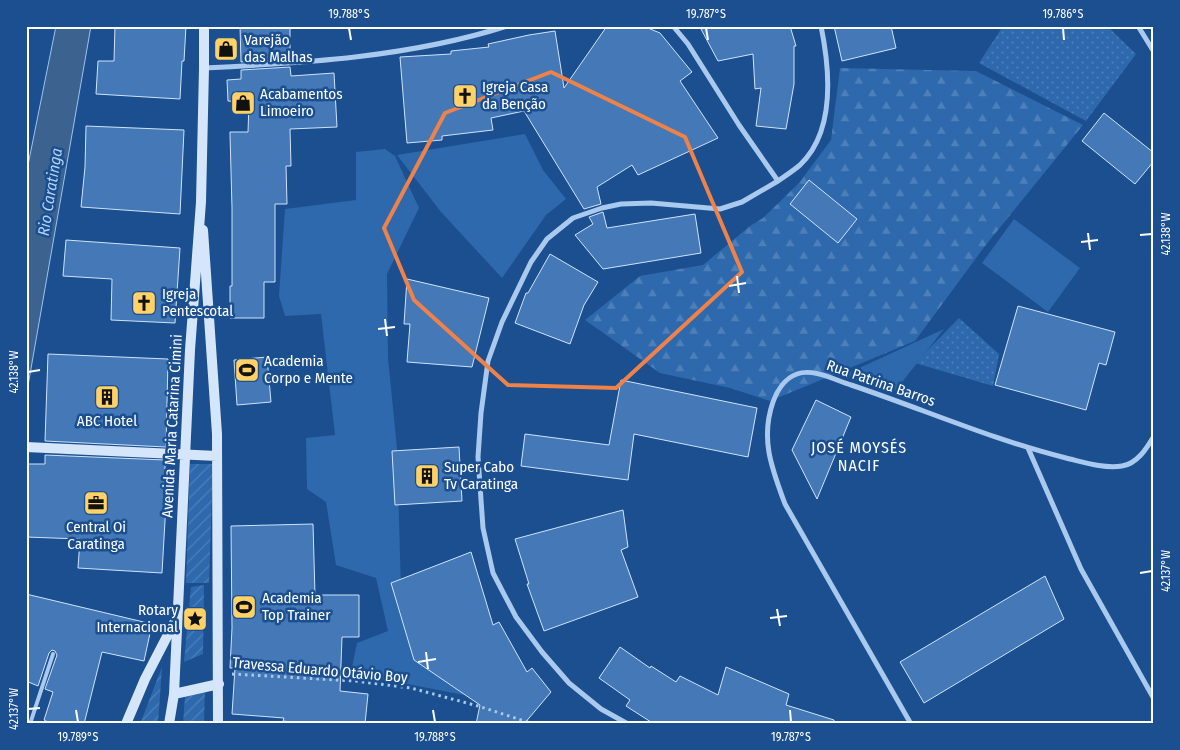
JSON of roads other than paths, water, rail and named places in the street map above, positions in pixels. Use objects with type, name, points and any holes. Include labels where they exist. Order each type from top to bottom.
[{"type":"main road","name":"Avenida Maria Catarina Cimini","points":[[169,724],[174,694],[190,350],[200,202],[204,26]]},
{"type":"main road","points":[[200,202],[206,256],[217,456],[218,724]]},
{"type":"main road","points":[[26,447],[217,456]]},
{"type":"main road","name":"Avenida Maria Catarina Cimini","points":[[126,724],[145,679],[177,618]]},
{"type":"main road","points":[[174,694],[219,684]]},
{"type":"street","points":[[204,68],[340,58],[436,44],[507,26]]},
{"type":"street","points":[[673,26],[688,44],[739,125],[778,181]]},
{"type":"street","points":[[628,724],[601,709],[569,683],[542,652],[516,617],[493,573],[483,528],[478,457],[480,413],[488,361],[502,322],[531,262],[547,239],[573,218],[621,204],[651,203],[720,209],[742,202],[778,181],[801,164],[818,139],[828,105],[828,58],[821,26]]},
{"type":"street","points":[[1138,26],[1154,52]]},
{"type":"street","name":"Rua Patrina Barros","points":[[911,724],[785,504],[771,465],[766,439],[769,413],[776,392],[788,379],[798,374],[814,373],[1028,448],[1101,466],[1122,466],[1136,460],[1154,436]]},
{"type":"street","points":[[1028,448],[1081,569],[1154,699]]},
{"type":"lane","points":[[30,724],[53,654]]},
{"type":"water","name":"Rio Caratinga","points":[[56,26],[91,26],[26,397],[26,175]]},
{"type":"place","name":"Varejão das Malhas","points":[[226,49]]},
{"type":"place","name":"Igreja Casa da Benção","points":[[465,96]]},
{"type":"place","name":"Acabamentos Limoeiro","points":[[243,103]]},
{"type":"place","name":"Igreja Pentescotal","points":[[144,303]]},
{"type":"place","name":"Academia Corpo e Mente","points":[[247,370]]},
{"type":"place","name":"ABC Hotel","points":[[107,397]]},
{"type":"place","name":"Super Cabo Tv Caratinga","points":[[427,476]]},
{"type":"place","name":"Central Oi Caratinga","points":[[96,503]]},
{"type":"place","name":"Academia Top Trainer","points":[[244,607]]},
{"type":"place","name":"Rotary Internacional","points":[[195,619]]},
{"type":"district","name":"JOSÉ MOYSÉS NACIF","points":[[859,456]]}]
